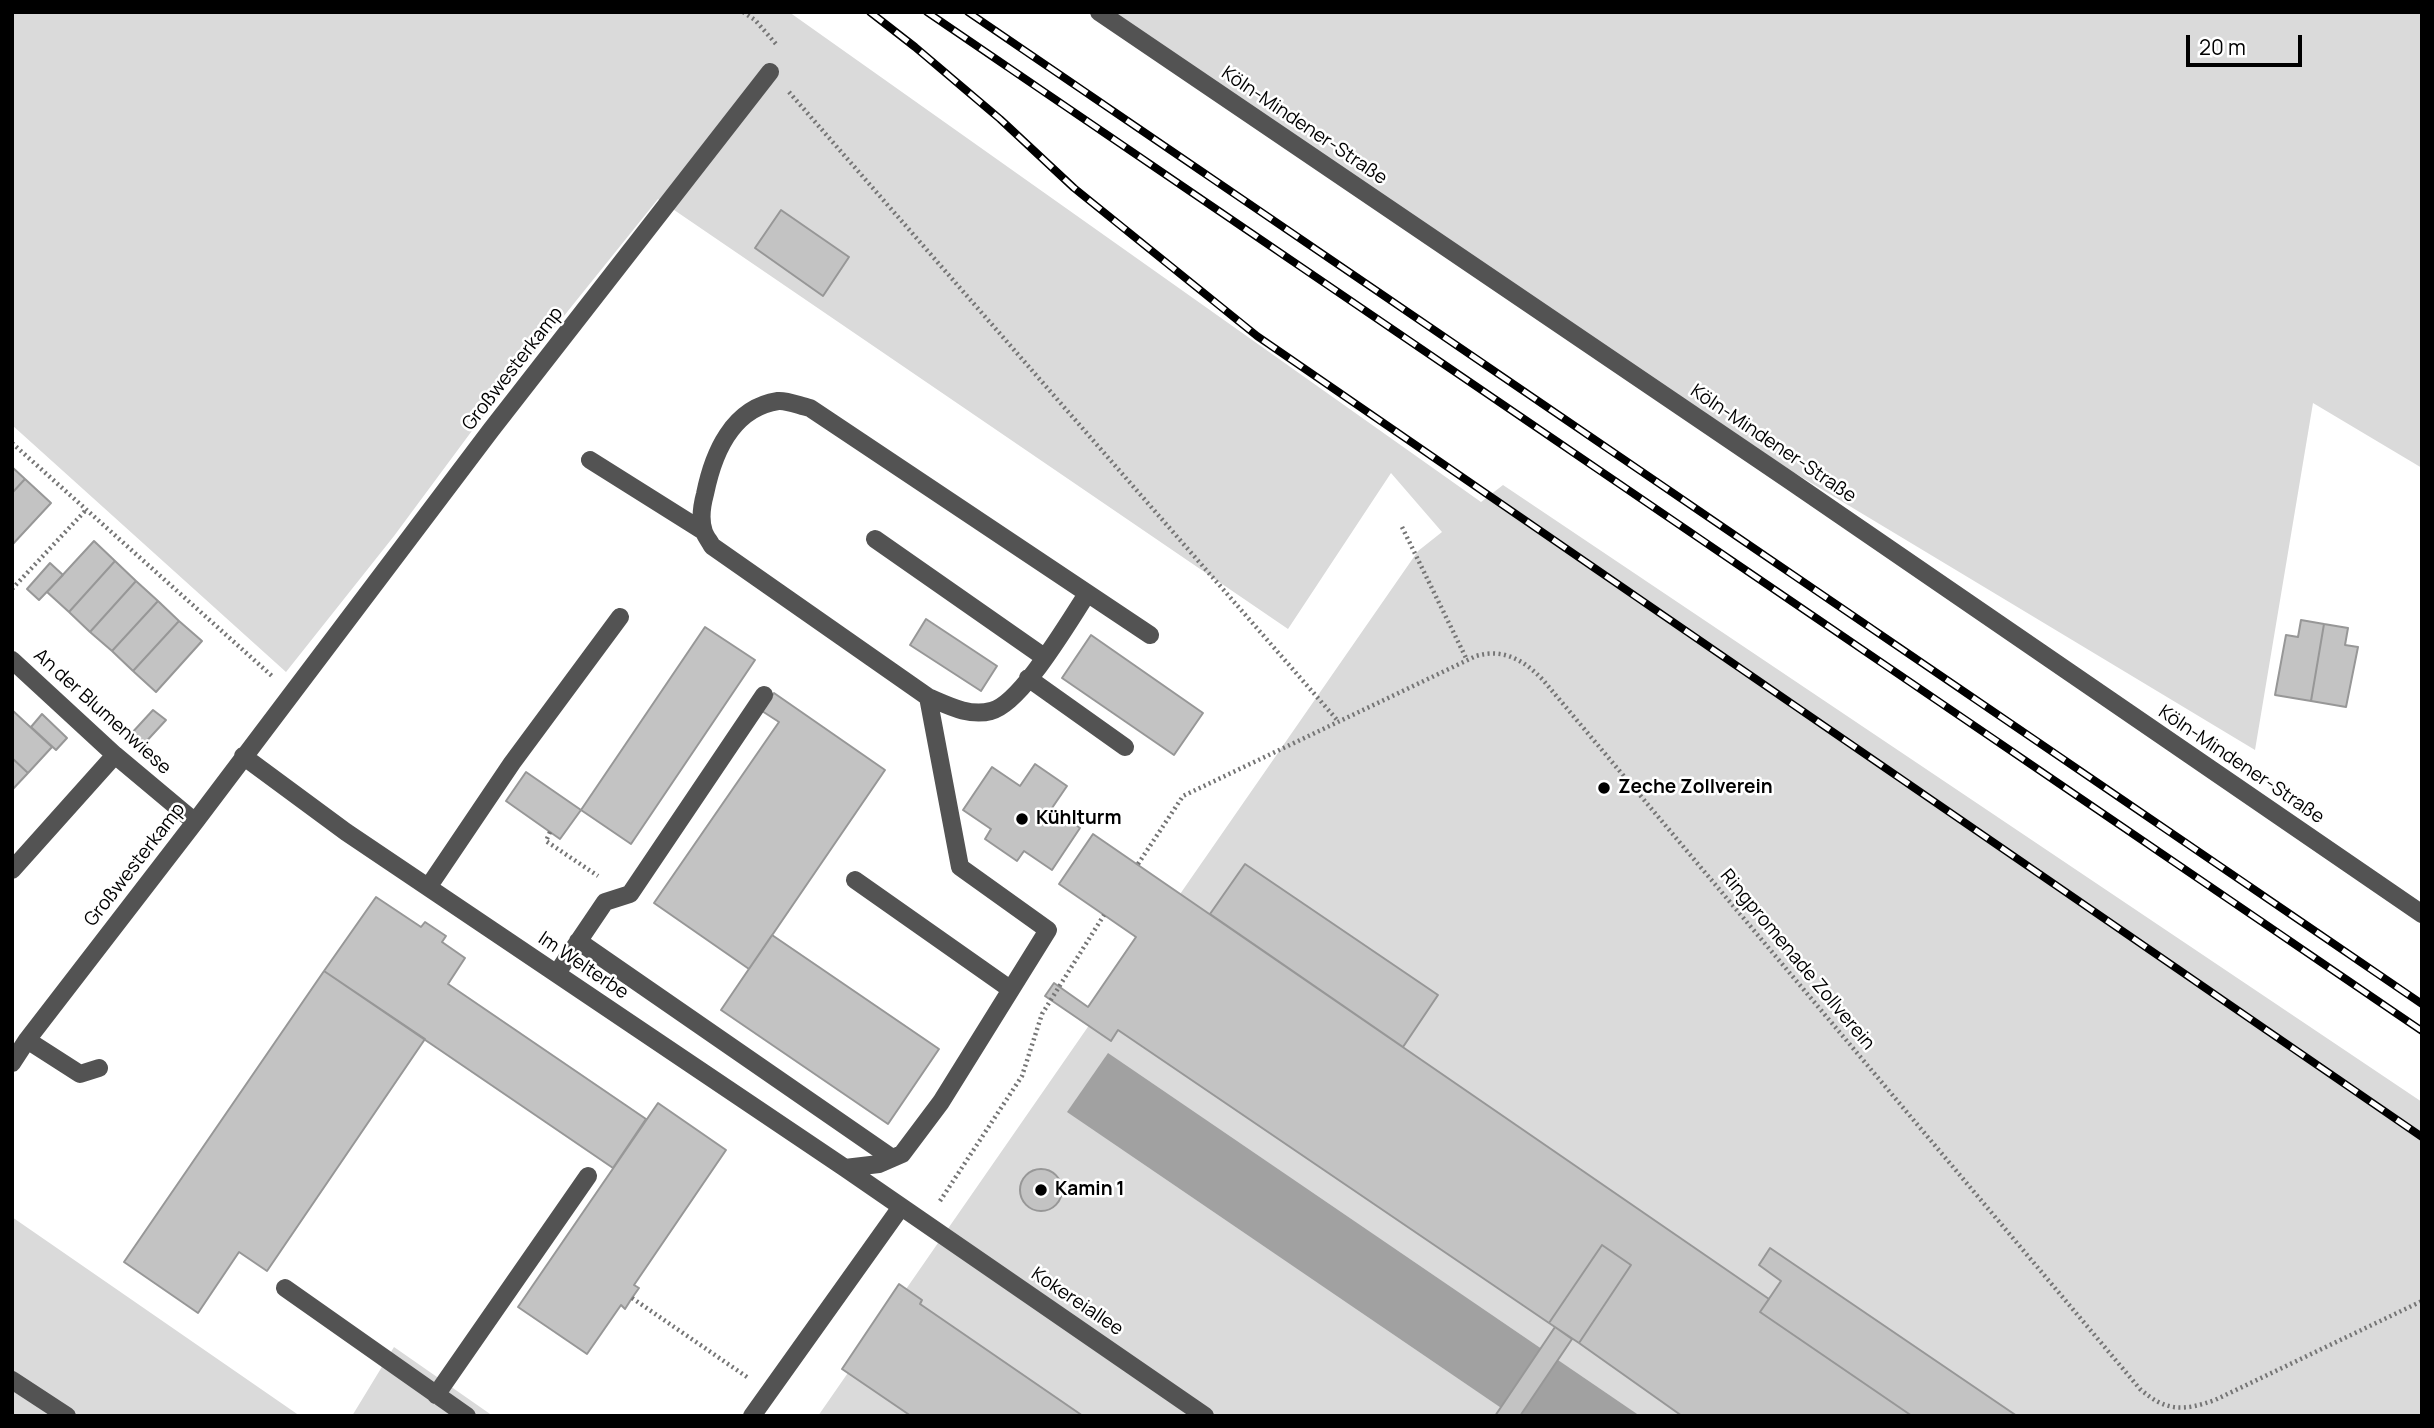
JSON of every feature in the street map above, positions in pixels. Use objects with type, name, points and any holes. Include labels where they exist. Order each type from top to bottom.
[{"type":"street","name":"Köln-Mindener-Straße","points":[[1099,12],[2422,914]]},
{"type":"street","name":"Großwesterkamp","points":[[12,1063],[491,430],[770,72]]},
{"type":"street","points":[[703,531],[702,508],[709,474],[720,445],[741,418],[758,407],[781,400],[810,408],[1150,635]]},
{"type":"street","points":[[590,460],[703,531],[712,546],[928,697],[963,712],[992,712],[1015,696],[1087,594]]},
{"type":"street","points":[[875,539],[1044,657]]},
{"type":"street","points":[[429,886],[512,763],[620,617]]},
{"type":"street","name":"An der Blumenwiese","points":[[12,660],[115,755],[195,822]]},
{"type":"street","points":[[1028,678],[1125,747]]},
{"type":"street","points":[[557,973],[605,902],[630,894],[764,695]]},
{"type":"street","points":[[845,1168],[879,1164],[902,1154],[941,1102],[1048,930],[960,867],[928,697]]},
{"type":"street","points":[[12,870],[115,755]]},
{"type":"street","name":"Im Welterbe","points":[[243,757],[346,832],[925,1224]]},
{"type":"street","points":[[855,880],[1010,989]]},
{"type":"street","points":[[578,941],[892,1158]]},
{"type":"street","points":[[27,1040],[80,1074],[99,1068]]},
{"type":"street","points":[[436,1395],[588,1176]]},
{"type":"street","points":[[752,1416],[901,1207]]},
{"type":"street","name":"Kokereiallee","points":[[925,1224],[1205,1416]]},
{"type":"street","points":[[285,1288],[467,1416]]},
{"type":"street","points":[[12,1380],[67,1416]]},
{"type":"path","points":[[743,12],[755,20],[778,47],[770,72],[1338,721]]},
{"type":"path","points":[[12,443],[292,694]]},
{"type":"path","points":[[12,589],[85,511]]},
{"type":"path","points":[[1402,527],[1467,660]]},
{"type":"path","name":"Ringpromenade Zollverein","points":[[1138,864],[1183,796],[1467,660],[1483,654],[1502,654],[1517,659],[1536,673],[2140,1389],[2156,1402],[2192,1408],[2215,1400],[2422,1301]]},
{"type":"path","points":[[550,832],[546,841],[600,878],[610,901]]},
{"type":"path","points":[[925,1224],[1022,1076],[1042,1014],[1104,915]]},
{"type":"path","points":[[632,1298],[768,1392]]},
{"type":"shaded area","name":"Zeche Zollverein","points":[[12,12],[789,12],[1481,502],[1503,485],[2422,1102],[2422,1416],[818,1416],[1418,551],[1442,532],[1391,473],[1288,629],[658,199],[477,424],[394,536],[286,672],[12,425]]},
{"type":"shaded area","points":[[1109,12],[2422,12],[2422,468],[2313,403],[2255,750],[1793,472]]},
{"type":"shaded area","points":[[1108,1053],[1640,1416],[1513,1416],[1067,1112]]},
{"type":"shaded area","points":[[12,1217],[300,1416],[12,1416]]},
{"type":"shaded area","points":[[394,1347],[493,1416],[352,1416]]},
{"type":"building","points":[[781,210],[849,257],[823,296],[755,248]]},
{"type":"building","points":[[12,467],[25,479],[12,493]]},
{"type":"building","points":[[25,479],[51,503],[12,545],[12,493]]},
{"type":"building","points":[[94,541],[115,561],[69,612],[47,592]]},
{"type":"building","points":[[115,561],[136,581],[90,632],[69,612]]},
{"type":"building","points":[[50,563],[63,575],[39,600],[27,589]]},
{"type":"building","points":[[136,581],[158,601],[112,651],[90,632]]},
{"type":"building","points":[[158,601],[179,621],[133,671],[112,651]]},
{"type":"building","points":[[926,619],[997,666],[981,691],[910,645]]},
{"type":"building","points":[[2301,620],[2324,624],[2311,701],[2275,695],[2286,635],[2298,637]]},
{"type":"building","points":[[179,621],[202,641],[156,692],[133,671]]},
{"type":"building","points":[[2324,624],[2348,628],[2345,645],[2358,647],[2346,707],[2311,701]]},
{"type":"building","points":[[705,627],[755,660],[631,844],[581,810]]},
{"type":"building","points":[[1091,635],[1203,713],[1174,755],[1062,678]]},
{"type":"building","points":[[774,693],[885,770],[749,969],[654,903],[779,722],[762,711]]},
{"type":"building","points":[[12,710],[52,747],[28,773],[12,758]]},
{"type":"building","points":[[153,710],[166,720],[142,746],[130,735]]},
{"type":"building","points":[[42,714],[67,738],[56,750],[31,727]]},
{"type":"building","points":[[12,758],[28,773],[12,790]]},
{"type":"building","name":"Kühlturm","points":[[1035,764],[1067,786],[1052,808],[1080,828],[1052,870],[1024,851],[1017,861],[985,839],[991,829],[963,810],[992,767],[1020,786]]},
{"type":"building","points":[[526,772],[581,810],[560,839],[506,801]]},
{"type":"building","points":[[1093,834],[1769,1299],[1760,1312],[1912,1416],[1682,1416],[1579,1343],[1631,1265],[1602,1245],[1549,1323],[1118,1030],[1111,1041],[1045,996],[1054,983],[1088,1007],[1136,937],[1059,884]]},
{"type":"building","points":[[1245,864],[1438,995],[1403,1047],[1210,914]]},
{"type":"building","points":[[376,897],[421,927],[425,922],[446,936],[442,942],[465,958],[448,984],[646,1119],[613,1168],[324,971]]},
{"type":"building","points":[[772,935],[939,1049],[888,1124],[721,1010]]},
{"type":"building","points":[[324,971],[425,1039],[267,1271],[239,1252],[198,1313],[124,1262]]},
{"type":"building","points":[[658,1103],[726,1150],[634,1285],[639,1288],[625,1309],[621,1305],[587,1354],[518,1307]]},
{"type":"building","name":"Kamin 1","points":[[1041,1169],[1056,1175],[1062,1190],[1056,1205],[1041,1211],[1026,1205],[1020,1190],[1026,1175]]},
{"type":"building","points":[[1602,1245],[1631,1265],[1579,1343],[1549,1323]]},
{"type":"building","points":[[1770,1248],[2017,1416],[1912,1416],[1760,1312],[1781,1281],[1759,1265]]},
{"type":"building","points":[[899,1284],[922,1300],[920,1304],[1083,1416],[911,1416],[842,1369]]},
{"type":"building","points":[[1555,1327],[1572,1339],[1520,1416],[1495,1416]]},
{"type":"railway","points":[[870,12],[1000,119],[1074,188],[1257,336],[2422,1137]]},
{"type":"railway","points":[[927,12],[2422,1031]]},
{"type":"railway","points":[[968,12],[2422,1004]]},
{"type":"place","name":"Zeche Zollverein","points":[[1604,788]]},
{"type":"place","name":"Kühlturm","points":[[1022,819]]},
{"type":"place","name":"Kamin 1","points":[[1041,1190]]}]
